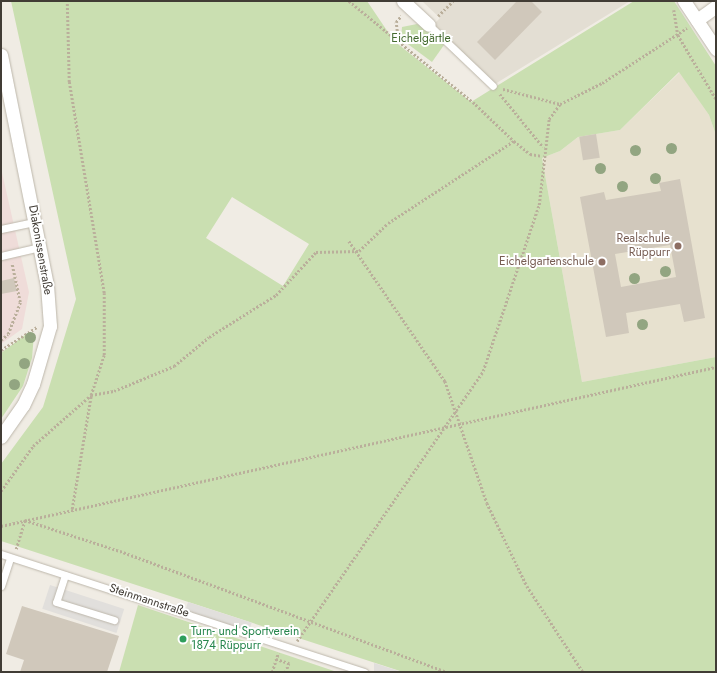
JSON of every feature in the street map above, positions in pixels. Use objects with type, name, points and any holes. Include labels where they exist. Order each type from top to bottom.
[{"type":"street","points":[[403,1],[429,25]]},
{"type":"street","points":[[679,3],[697,20],[716,49]]},
{"type":"street","points":[[697,20],[716,6]]},
{"type":"street","name":"Diakonissenstraße","points":[[1,55],[40,248],[50,326],[33,384],[23,405],[1,437]]},
{"type":"lane","points":[[429,25],[493,86]]},
{"type":"lane","points":[[1,229],[35,222]]},
{"type":"lane","points":[[1,256],[40,248]]},
{"type":"lane","name":"Steinmannstraße","points":[[1,554],[281,643],[364,672]]},
{"type":"lane","points":[[1,586],[12,558]]},
{"type":"lane","points":[[65,575],[56,602],[114,620]]},
{"type":"path","points":[[67,1],[69,82],[104,293],[104,355],[90,395],[72,509]]},
{"type":"path","points":[[349,1],[398,40],[530,154],[542,156]]},
{"type":"path","points":[[429,25],[453,1]]},
{"type":"path","points":[[679,3],[678,35],[716,99]]},
{"type":"path","points":[[293,647],[483,371],[539,205],[542,156],[548,119],[560,104],[678,35],[697,20]]},
{"type":"path","points":[[396,22],[398,40]]},
{"type":"path","points":[[493,86],[560,104]]},
{"type":"path","points":[[493,86],[544,148]]},
{"type":"path","points":[[1,491],[33,446],[90,395],[114,391],[174,366],[209,337],[276,294],[316,252],[359,251],[388,223],[514,141]]},
{"type":"path","points":[[349,241],[359,251],[445,381],[459,427],[487,503],[527,586],[583,672]]},
{"type":"path","points":[[1,340],[8,334],[20,302],[11,254]]},
{"type":"path","points":[[1,350],[31,327],[50,326]]},
{"type":"path","points":[[1,526],[72,509],[459,427],[624,386],[716,367]]},
{"type":"path","points":[[25,520],[120,551],[447,672]]},
{"type":"path","points":[[12,558],[25,520]]},
{"type":"path","points":[[272,672],[281,643]]},
{"type":"path","points":[[276,659],[289,663],[286,672]]},
{"type":"shaded area","points":[[422,1],[630,1],[495,84],[434,24],[440,18]]},
{"type":"shaded area","points":[[680,72],[709,115],[716,135],[716,357],[582,382],[542,158],[560,151],[578,137],[620,130]]},
{"type":"shaded area","points":[[1,168],[29,292],[22,329],[1,344]]},
{"type":"shaded area","points":[[50,585],[124,609],[116,633],[42,609]]},
{"type":"shaded area","points":[[188,602],[252,623],[249,631],[185,611]]},
{"type":"shaded area","points":[[374,663],[402,672],[374,672]]},
{"type":"green space","points":[[11,1],[367,1],[394,41],[471,102],[634,1],[674,1],[716,66],[716,135],[709,115],[679,72],[620,130],[578,137],[560,151],[542,158],[582,382],[716,357],[716,672],[403,672],[1,541],[1,464],[43,407],[76,299]],"holes":[[[232,197],[309,244],[283,286],[206,238]]]},
{"type":"green space","name":"Eichelgärtle","points":[[417,24],[428,28],[444,45],[432,62],[401,39],[402,27]]},
{"type":"green space","points":[[34,334],[32,358],[23,386],[1,419],[1,353],[25,335]]},
{"type":"green space","name":"Turn- und Sportverein 1874 Rüppurr","points":[[138,605],[337,672],[119,672]]},
{"type":"building","points":[[517,1],[531,1],[542,12],[495,60],[477,42]]},
{"type":"building","points":[[596,134],[600,158],[583,160],[579,137]]},
{"type":"building","points":[[680,179],[705,318],[684,322],[680,304],[626,313],[629,333],[606,337],[580,197],[604,192],[606,200],[661,191],[659,183]],"holes":[[[670,245],[676,277],[621,287],[615,254]]]},
{"type":"building","points":[[14,278],[17,291],[1,294],[1,281]]},
{"type":"building","points":[[22,606],[119,636],[107,672],[20,672],[24,660],[6,654]]},
{"type":"place","name":"Realschule Rüppurr","points":[[678,246]]},
{"type":"place","name":"Eichelgartenschule","points":[[602,262]]},
{"type":"place","name":"Turn- und Sportverein 1874 Rüppurr","points":[[183,639]]}]
